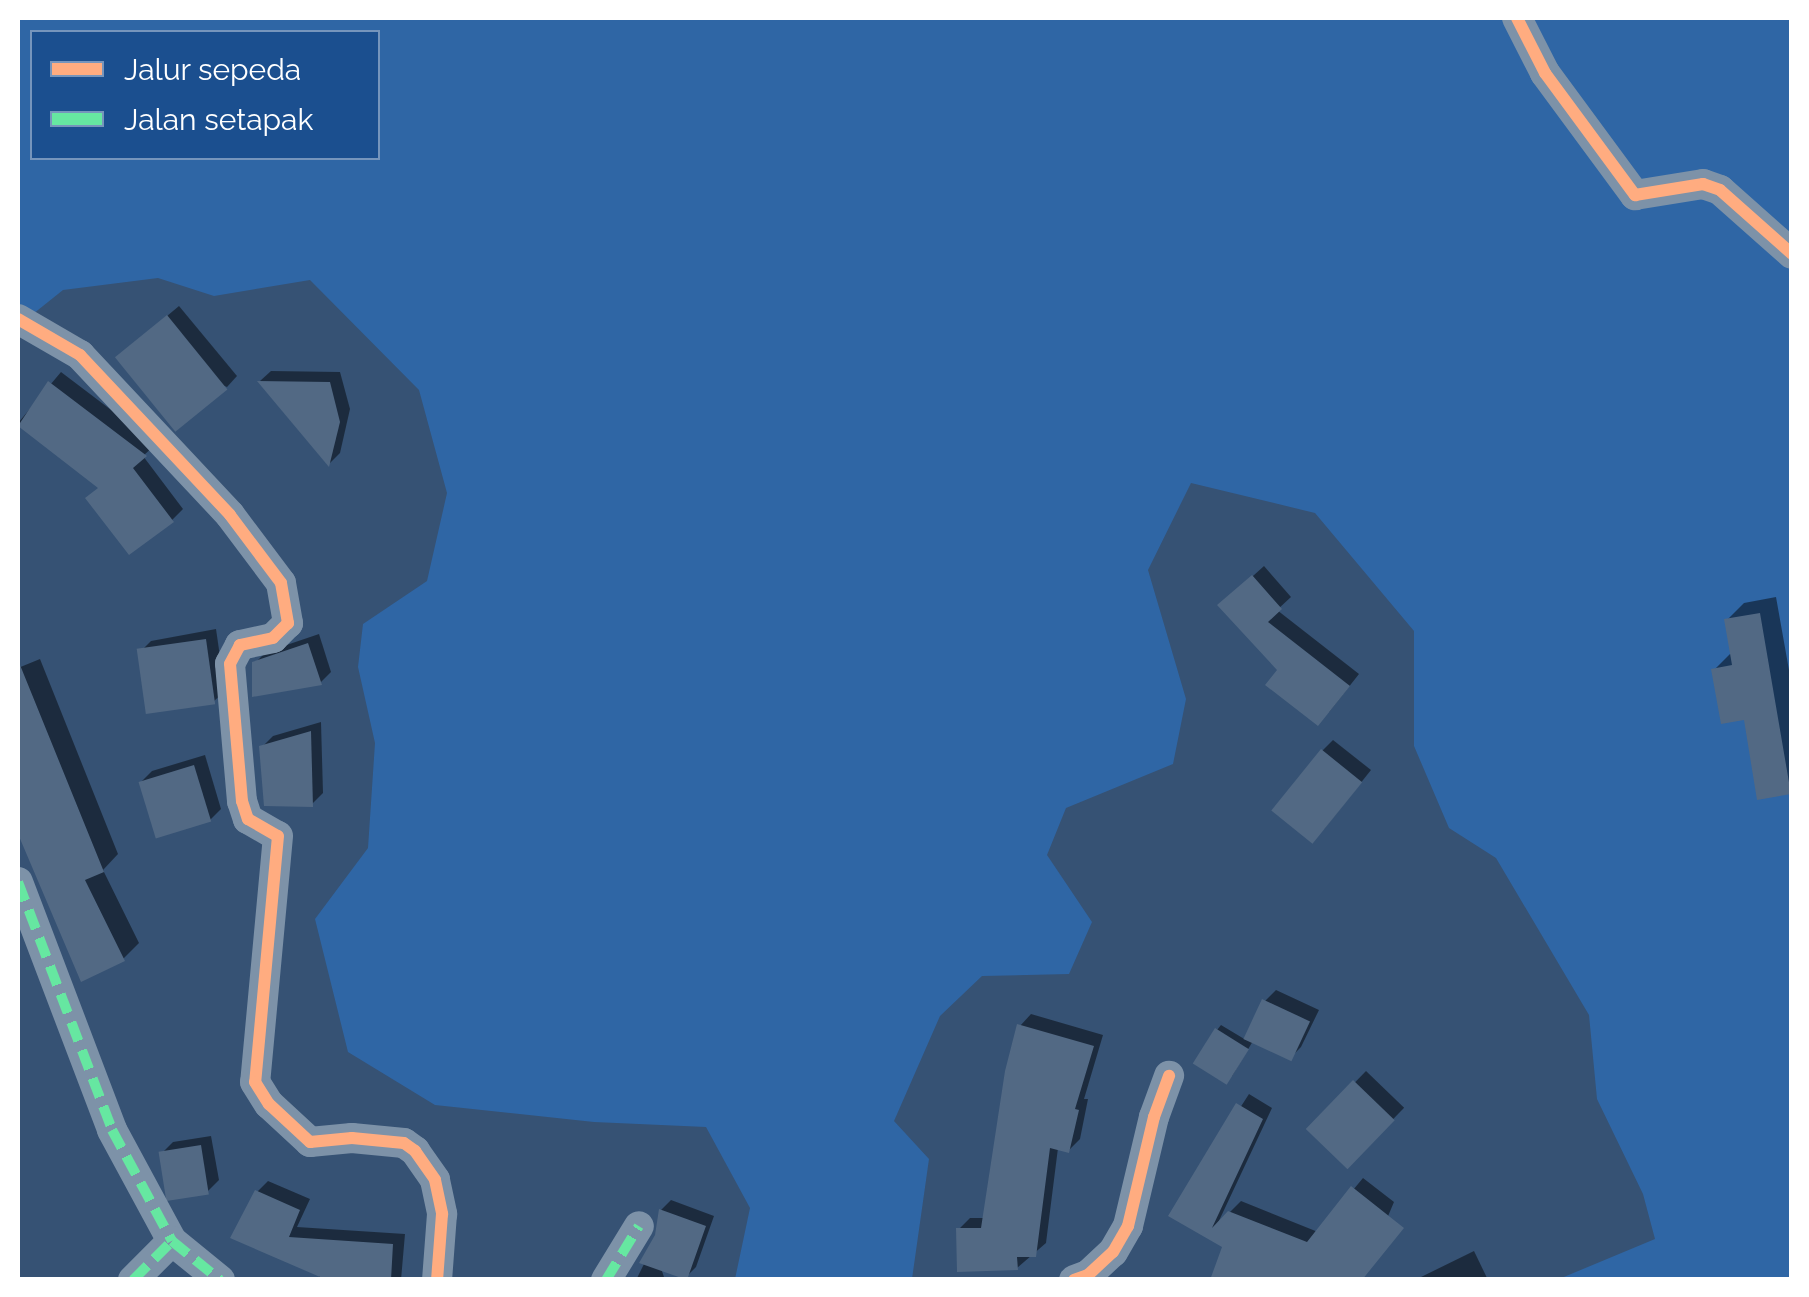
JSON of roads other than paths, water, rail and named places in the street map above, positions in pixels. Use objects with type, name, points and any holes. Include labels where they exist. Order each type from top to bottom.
[{"type":"street","points":[[1516,18],[1545,73],[1635,194],[1703,184],[1720,190],[1792,254]]},
{"type":"street","points":[[18,320],[80,355],[230,516],[281,583],[288,623],[274,638],[240,645],[230,664],[242,800],[248,820],[278,836],[254,1082],[269,1104],[310,1142],[352,1138],[404,1143],[415,1151],[436,1180],[442,1214],[438,1280]]},
{"type":"street","points":[[18,882],[112,1130],[172,1241],[220,1280]]},
{"type":"street","points":[[1074,1280],[1088,1275],[1113,1252],[1128,1226],[1154,1118],[1169,1076]]},
{"type":"street","points":[[606,1280],[639,1226]]},
{"type":"street","points":[[132,1280],[172,1241]]}]
